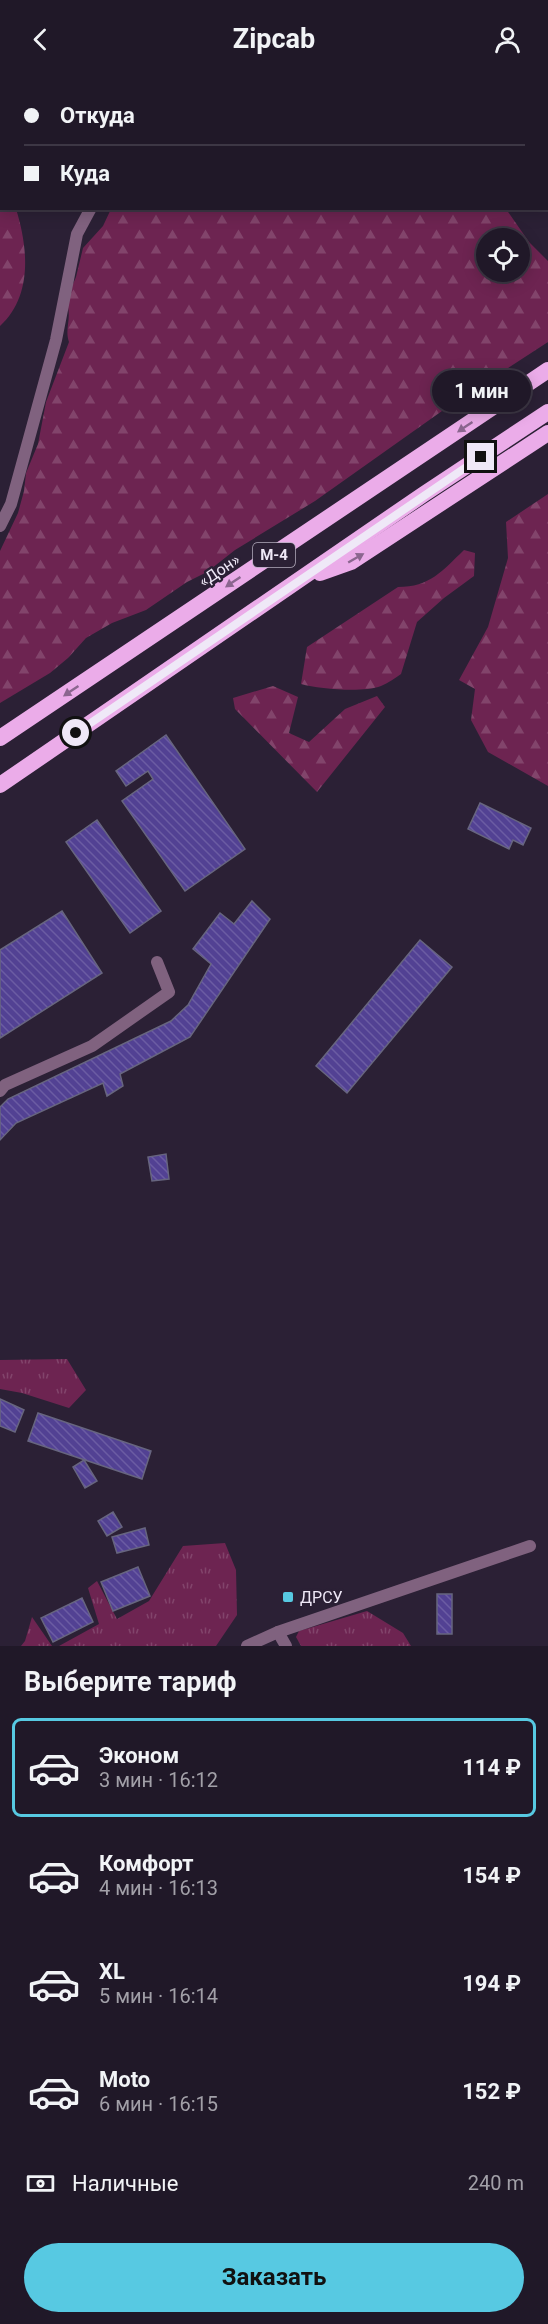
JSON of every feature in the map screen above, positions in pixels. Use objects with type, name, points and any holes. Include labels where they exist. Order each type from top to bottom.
[{"type":"highway","name":"«Дон»","points":[[0,738],[548,370]]},
{"type":"highway","name":"М-4","points":[[0,785],[548,412]]},
{"type":"highway","name":"М-4","points":[[302,579],[351,562],[548,434]]},
{"type":"street","points":[[0,526],[11,504],[53,351],[77,234],[90,210]]},
{"type":"street","points":[[0,1091],[5,1085],[92,1046],[169,992],[157,962]]},
{"type":"street","points":[[247,1646],[278,1632],[530,1546]]},
{"type":"street","points":[[278,1632],[286,1646]]},
{"type":"green space","points":[[0,210],[16,210],[25,255],[23,286],[11,314],[0,326]]},
{"type":"green space","points":[[111,210],[507,210],[519,228],[476,228],[476,282],[530,282],[530,243],[548,261],[548,342],[442,411],[315,501],[235,550],[207,572],[187,582],[146,610],[112,623],[86,638],[50,673],[0,703],[0,551],[18,513],[26,473],[38,444],[46,402],[69,342],[67,332],[69,312],[66,300],[76,277],[83,248],[103,226]]},
{"type":"green space","points":[[548,494],[548,786],[488,752],[471,720],[475,689],[459,680],[488,627],[508,558],[506,522]]},
{"type":"green space","points":[[464,550],[475,553],[474,576],[417,622],[401,674],[381,686],[363,689],[330,689],[301,684],[307,647],[398,587],[427,581],[449,565]]},
{"type":"green space","points":[[273,686],[298,697],[289,733],[309,742],[345,709],[377,696],[385,707],[317,792],[235,709],[233,698]]},
{"type":"green space","points":[[67,1359],[86,1390],[69,1408],[22,1393],[0,1389],[0,1360]]},
{"type":"green space","points":[[225,1543],[236,1570],[237,1615],[216,1646],[59,1646],[99,1624],[88,1588],[97,1581],[117,1619],[149,1601],[183,1546]]},
{"type":"green space","points":[[367,1611],[403,1633],[411,1646],[301,1646],[296,1637],[299,1631]]},
{"type":"green space","points":[[32,1617],[52,1646],[21,1646],[25,1641]]},
{"type":"building","points":[[166,735],[245,849],[185,891],[122,801],[153,779],[148,771],[126,786],[116,771]]},
{"type":"building","points":[[480,803],[531,828],[523,845],[513,840],[509,849],[468,829]]},
{"type":"building","points":[[97,820],[161,911],[130,933],[66,842]]},
{"type":"building","points":[[252,901],[270,919],[190,1037],[120,1074],[123,1086],[107,1096],[103,1083],[16,1123],[0,1140],[0,1107],[8,1099],[171,1021],[188,1005],[211,964],[193,949],[220,913],[234,924]]},
{"type":"building","points":[[62,911],[102,973],[0,1038],[0,950]]},
{"type":"building","points":[[420,940],[452,967],[347,1093],[316,1066]]},
{"type":"building","points":[[166,1154],[169,1179],[152,1181],[148,1157]]},
{"type":"building","points":[[0,1399],[24,1410],[15,1432],[0,1426]]},
{"type":"building","points":[[38,1413],[151,1451],[142,1479],[28,1441]]},
{"type":"building","points":[[84,1460],[97,1481],[85,1488],[73,1467]]},
{"type":"building","points":[[113,1512],[122,1527],[107,1536],[98,1521]]},
{"type":"building","points":[[145,1528],[149,1545],[117,1553],[112,1537]]},
{"type":"building","points":[[138,1567],[150,1596],[113,1611],[101,1582]]},
{"type":"building","points":[[437,1594],[452,1594],[452,1634],[437,1634]]},
{"type":"building","points":[[82,1598],[93,1622],[53,1642],[41,1618]]},
{"type":"place","name":"ДРСУ","points":[[288,1597]]},
{"type":"route","points":[[76,733],[481,457]]}]
